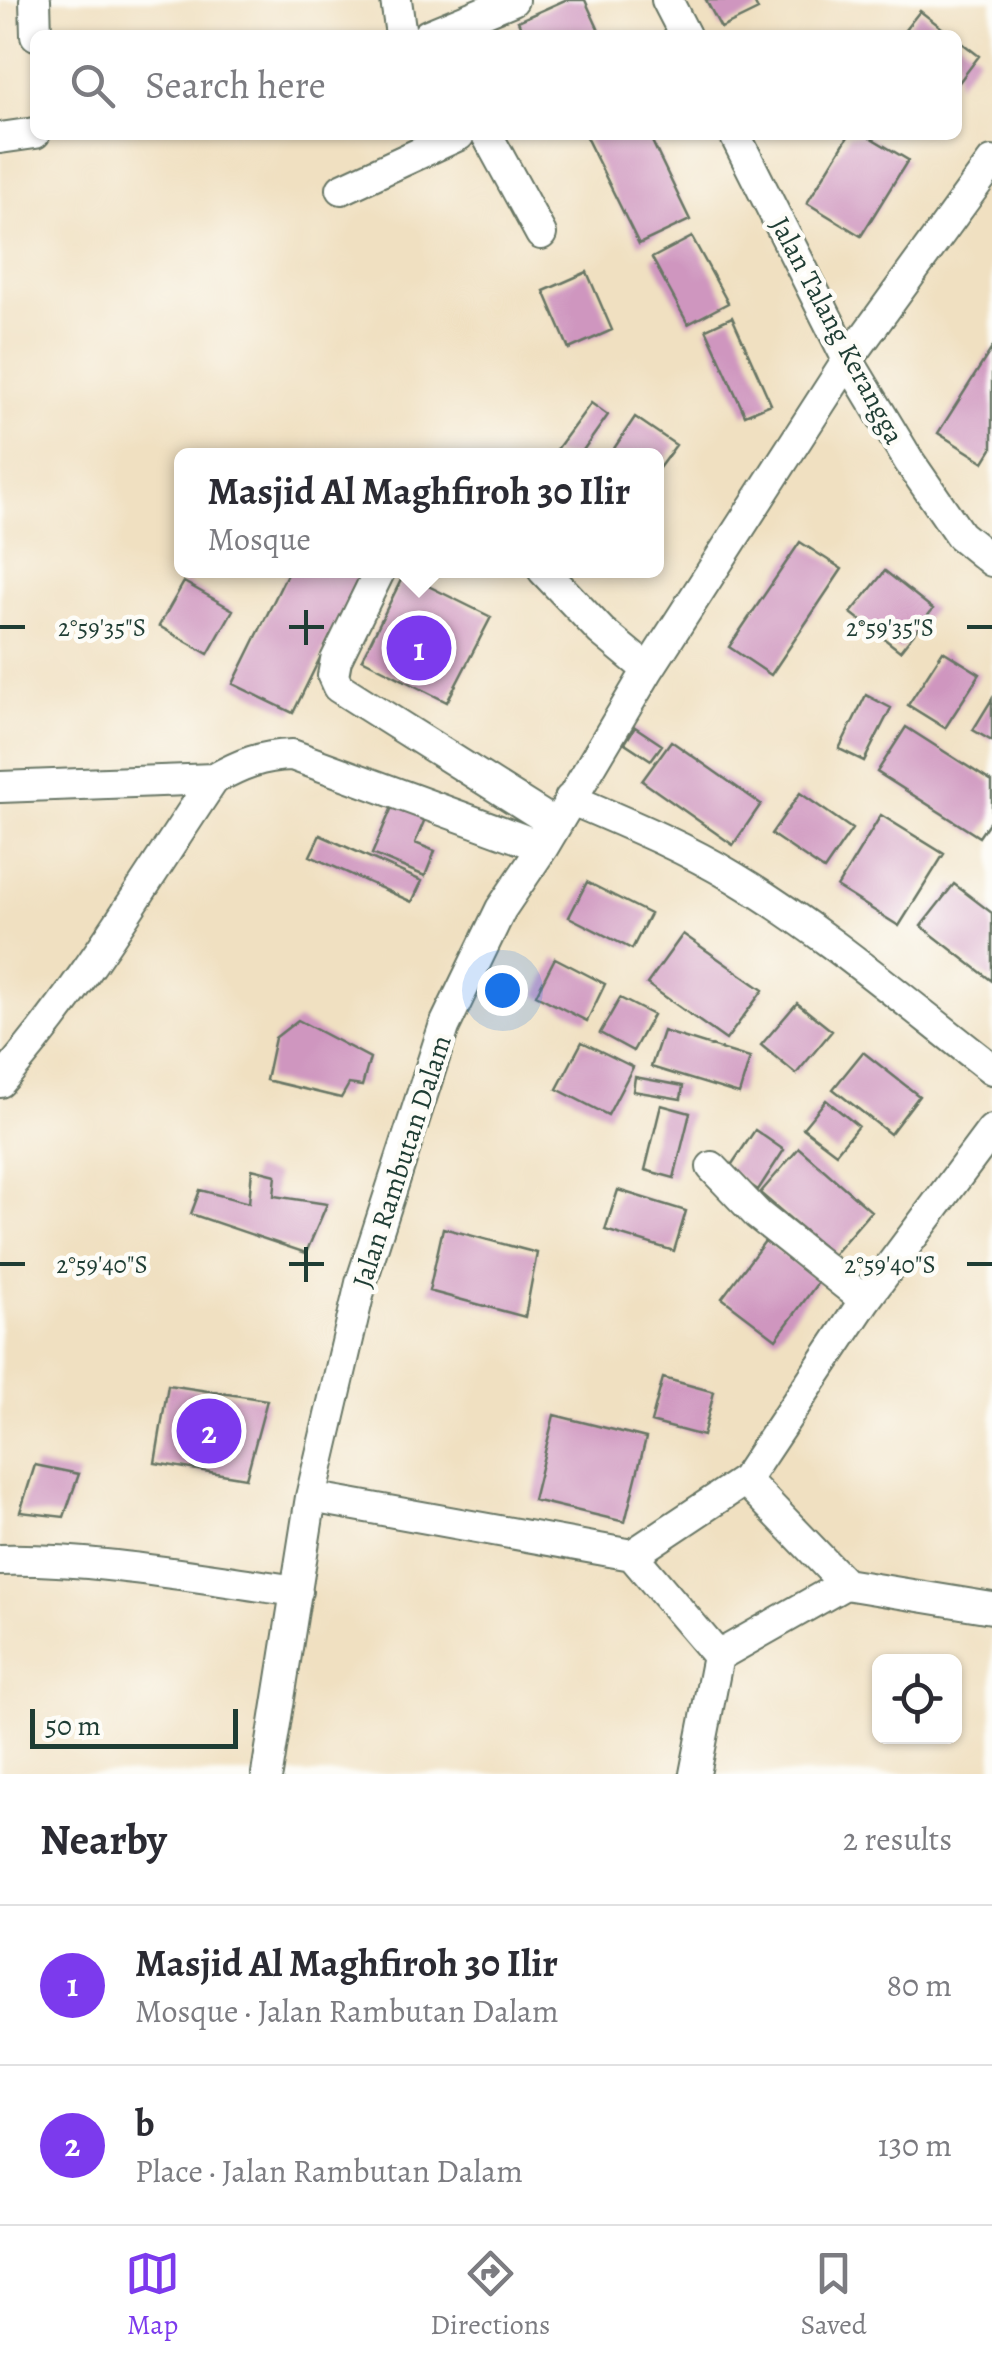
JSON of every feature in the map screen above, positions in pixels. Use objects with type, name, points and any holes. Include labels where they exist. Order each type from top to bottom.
[{"type":"street","points":[[36,0],[36,30]]},
{"type":"street","points":[[396,0],[400,30]]},
{"type":"street","points":[[441,30],[512,0]]},
{"type":"street","points":[[667,0],[682,30]]},
{"type":"street","points":[[0,138],[30,134]]},
{"type":"street","points":[[342,189],[449,140]]},
{"type":"street","points":[[491,140],[541,234]]},
{"type":"street","name":"Jalan Talang Kerangga","points":[[738,140],[848,360],[909,461],[960,535],[992,561]]},
{"type":"street","name":"Jalan Rambutan Dalam","points":[[268,1774],[278,1690],[311,1497],[361,1283],[444,1027],[501,910],[648,670],[848,360],[992,162]]},
{"type":"street","points":[[376,578],[336,660],[333,676],[338,688],[556,823]]},
{"type":"street","points":[[551,578],[601,631],[648,670]]},
{"type":"street","points":[[0,786],[214,779],[266,756],[292,755],[556,823],[666,840],[736,879],[826,940],[992,1069]]},
{"type":"street","points":[[0,1082],[87,972],[214,779]]},
{"type":"street","points":[[632,1555],[745,1480],[864,1300],[992,1130]]},
{"type":"street","points":[[712,1167],[758,1216],[864,1300]]},
{"type":"street","points":[[745,1480],[845,1584],[992,1608]]},
{"type":"street","points":[[311,1497],[632,1555],[718,1656]]},
{"type":"street","points":[[0,1560],[146,1571],[298,1590]]},
{"type":"street","points":[[695,1774],[718,1656],[845,1584]]},
{"type":"building","points":[[565,0],[585,0],[599,30],[522,30],[518,21]]},
{"type":"building","points":[[706,0],[753,0],[758,10],[721,28]]},
{"type":"building","points":[[920,11],[945,30],[905,30]]},
{"type":"building","points":[[962,43],[979,56],[962,78]]},
{"type":"building","points":[[587,140],[651,140],[690,220],[639,244]]},
{"type":"building","points":[[846,140],[874,140],[908,160],[861,236],[807,203]]},
{"type":"building","points":[[692,237],[728,303],[688,324],[652,258]]},
{"type":"building","points":[[587,272],[612,330],[569,349],[544,291]]},
{"type":"building","points":[[732,317],[771,404],[745,415],[706,329]]},
{"type":"building","points":[[992,348],[992,449],[984,462],[938,433]]},
{"type":"building","points":[[591,403],[608,415],[585,448],[558,448]]},
{"type":"building","points":[[635,417],[676,445],[664,461],[664,448],[614,448]]},
{"type":"building","points":[[800,542],[842,569],[771,675],[729,647]]},
{"type":"building","points":[[885,571],[933,609],[900,651],[851,613]]},
{"type":"building","points":[[285,578],[359,578],[293,713],[233,684]]},
{"type":"building","points":[[402,578],[412,578],[491,617],[447,702],[362,659]]},
{"type":"building","points":[[184,582],[233,610],[208,654],[159,626]]},
{"type":"building","points":[[943,651],[980,674],[945,728],[908,705]]},
{"type":"building","points":[[866,695],[891,708],[864,761],[839,749]]},
{"type":"building","points":[[992,699],[992,741],[973,730]]},
{"type":"building","points":[[635,727],[662,745],[651,760],[625,743]]},
{"type":"building","points":[[906,727],[992,782],[992,818],[979,837],[877,772]]},
{"type":"building","points":[[671,741],[761,804],[733,845],[642,781]]},
{"type":"building","points":[[800,793],[852,829],[824,870],[771,834]]},
{"type":"building","points":[[395,800],[427,814],[415,843],[435,851],[425,876],[372,854]]},
{"type":"building","points":[[881,815],[944,854],[899,926],[837,887]]},
{"type":"building","points":[[320,835],[422,881],[412,902],[310,856]]},
{"type":"building","points":[[587,882],[650,914],[632,949],[569,917]]},
{"type":"building","points":[[954,884],[992,913],[992,981],[921,926]]},
{"type":"building","points":[[683,934],[763,990],[726,1040],[647,984]]},
{"type":"building","points":[[555,958],[605,984],[587,1021],[536,995]]},
{"type":"building","points":[[620,998],[653,1015],[633,1051],[600,1033]]},
{"type":"building","points":[[797,1003],[832,1031],[796,1074],[761,1045]]},
{"type":"building","points":[[298,1020],[370,1058],[362,1086],[349,1084],[341,1098],[266,1080],[275,1038]]},
{"type":"building","points":[[663,1031],[750,1058],[739,1094],[651,1067]]},
{"type":"building","points":[[582,1042],[633,1067],[608,1115],[557,1089]]},
{"type":"building","points":[[863,1052],[919,1096],[890,1134],[833,1089]]},
{"type":"building","points":[[635,1077],[683,1086],[681,1099],[633,1091]]},
{"type":"building","points":[[826,1100],[858,1126],[836,1153],[803,1128]]},
{"type":"building","points":[[661,1105],[690,1113],[674,1178],[645,1170]]},
{"type":"building","points":[[755,1130],[784,1150],[758,1190],[728,1170]]},
{"type":"building","points":[[799,1148],[871,1211],[833,1255],[760,1193]]},
{"type":"building","points":[[252,1169],[276,1175],[274,1196],[327,1204],[306,1253],[191,1214],[200,1190],[249,1203]]},
{"type":"building","points":[[618,1190],[686,1211],[674,1251],[605,1230]]},
{"type":"building","points":[[443,1228],[537,1253],[525,1317],[429,1291]]},
{"type":"building","points":[[765,1241],[819,1281],[776,1339],[722,1298]]},
{"type":"building","points":[[663,1378],[714,1392],[703,1436],[651,1422]]},
{"type":"building","points":[[168,1385],[267,1400],[246,1478],[155,1463]]},
{"type":"building","points":[[554,1415],[646,1438],[625,1522],[533,1500]]},
{"type":"building","points":[[35,1465],[79,1474],[64,1517],[20,1512]]},
{"type":"place","name":"Masjid Al Maghfiroh 30 Ilir","points":[[419,648]]},
{"type":"place","name":"b","points":[[209,1431]]}]
